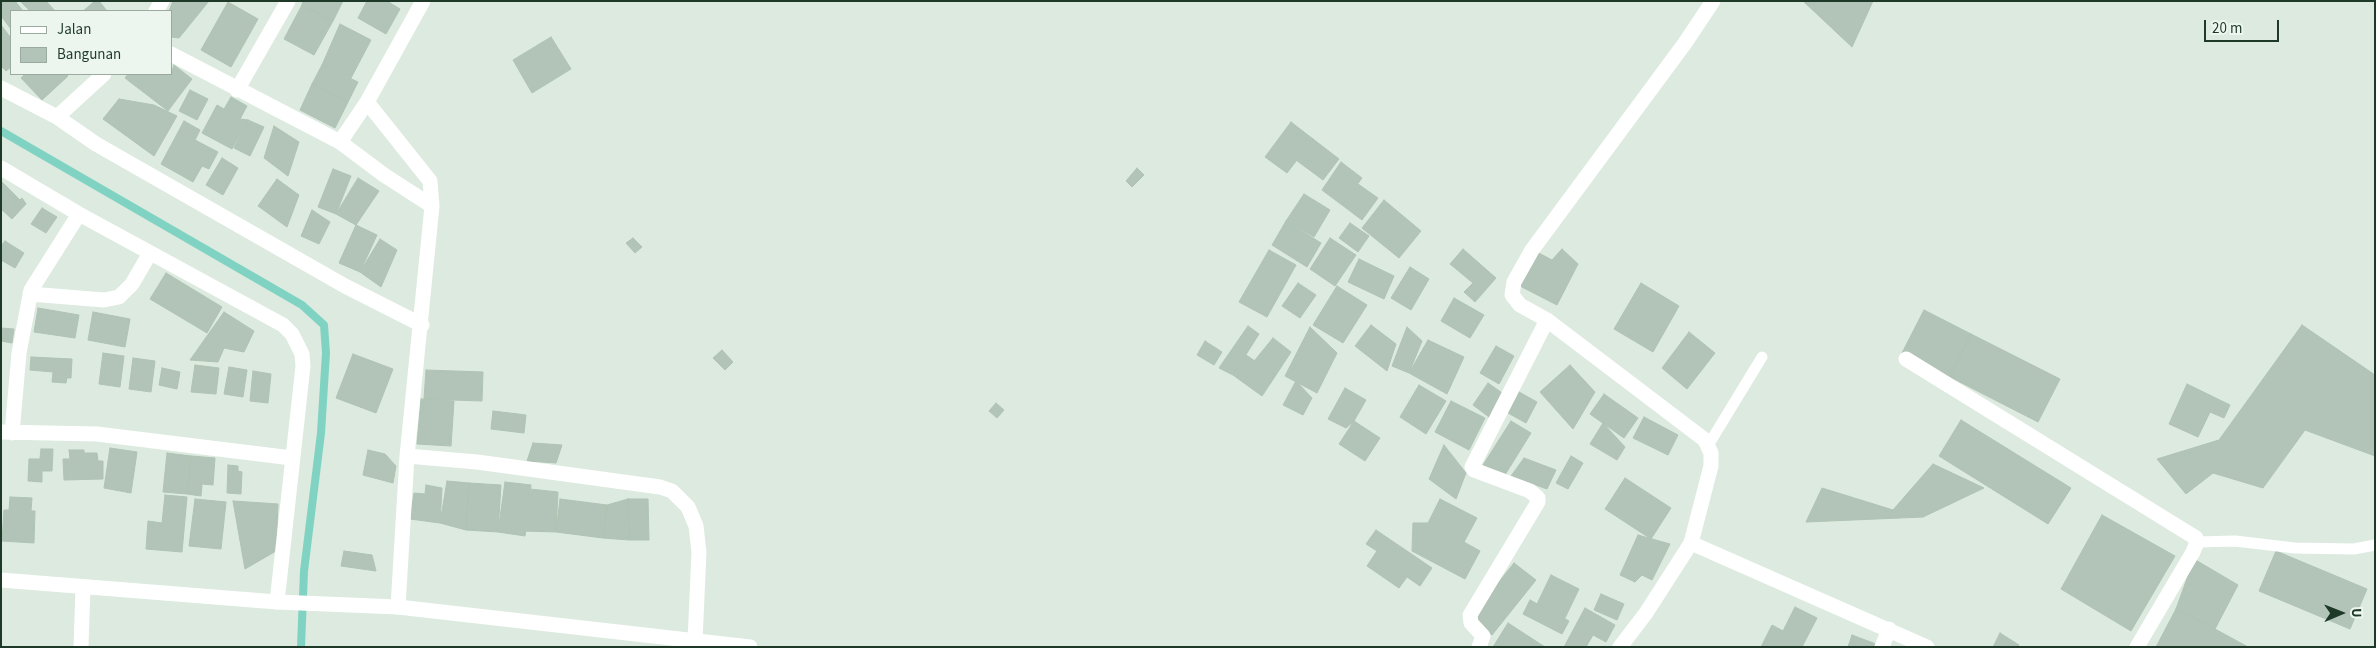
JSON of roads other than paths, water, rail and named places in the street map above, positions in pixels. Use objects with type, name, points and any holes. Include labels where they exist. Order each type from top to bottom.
[{"type":"street","points":[[237,90],[288,1]]},
{"type":"street","points":[[340,142],[367,102],[424,1]]},
{"type":"street","points":[[1620,647],[1646,613],[1691,543],[1711,466],[1711,453],[1707,444],[1698,433],[1546,320],[1520,305],[1512,295],[1514,282],[1532,250],[1685,43],[1713,1]]},
{"type":"street","points":[[172,55],[340,142],[384,175],[432,206]]},
{"type":"street","points":[[58,118],[103,75]]},
{"type":"street","points":[[1,88],[58,118],[96,144],[345,286],[422,325]]},
{"type":"street","points":[[367,102],[430,181],[432,206],[422,325],[407,456],[398,607]]},
{"type":"street","points":[[1,168],[79,214],[283,326],[292,334],[302,354],[302,366],[277,602]]},
{"type":"street","points":[[79,214],[49,258],[30,294],[7,433],[97,434],[292,458]]},
{"type":"street","points":[[30,294],[104,300],[119,296],[132,284],[150,253]]},
{"type":"street","points":[[1479,647],[1483,636],[1471,623],[1470,615],[1538,502],[1538,498],[1530,491],[1474,470],[1472,467],[1546,320]]},
{"type":"street","points":[[1906,359],[2196,538],[2197,542],[2137,647]]},
{"type":"street","points":[[407,456],[477,462],[660,487],[672,491],[688,507],[696,526],[699,552],[695,641]]},
{"type":"street","points":[[1691,543],[1927,647]]},
{"type":"street","points":[[1,580],[277,602],[398,607],[750,647]]},
{"type":"street","points":[[81,647],[83,587]]},
{"type":"street","points":[[1882,647],[1889,629]]},
{"type":"lane","points":[[1707,444],[1712,439],[1762,358]]},
{"type":"lane","points":[[2197,542],[2235,541],[2295,548],[2354,549],[2375,545]]},
{"type":"waterway","points":[[1,131],[302,305],[324,325],[326,353],[321,433],[304,571],[301,647]]}]
